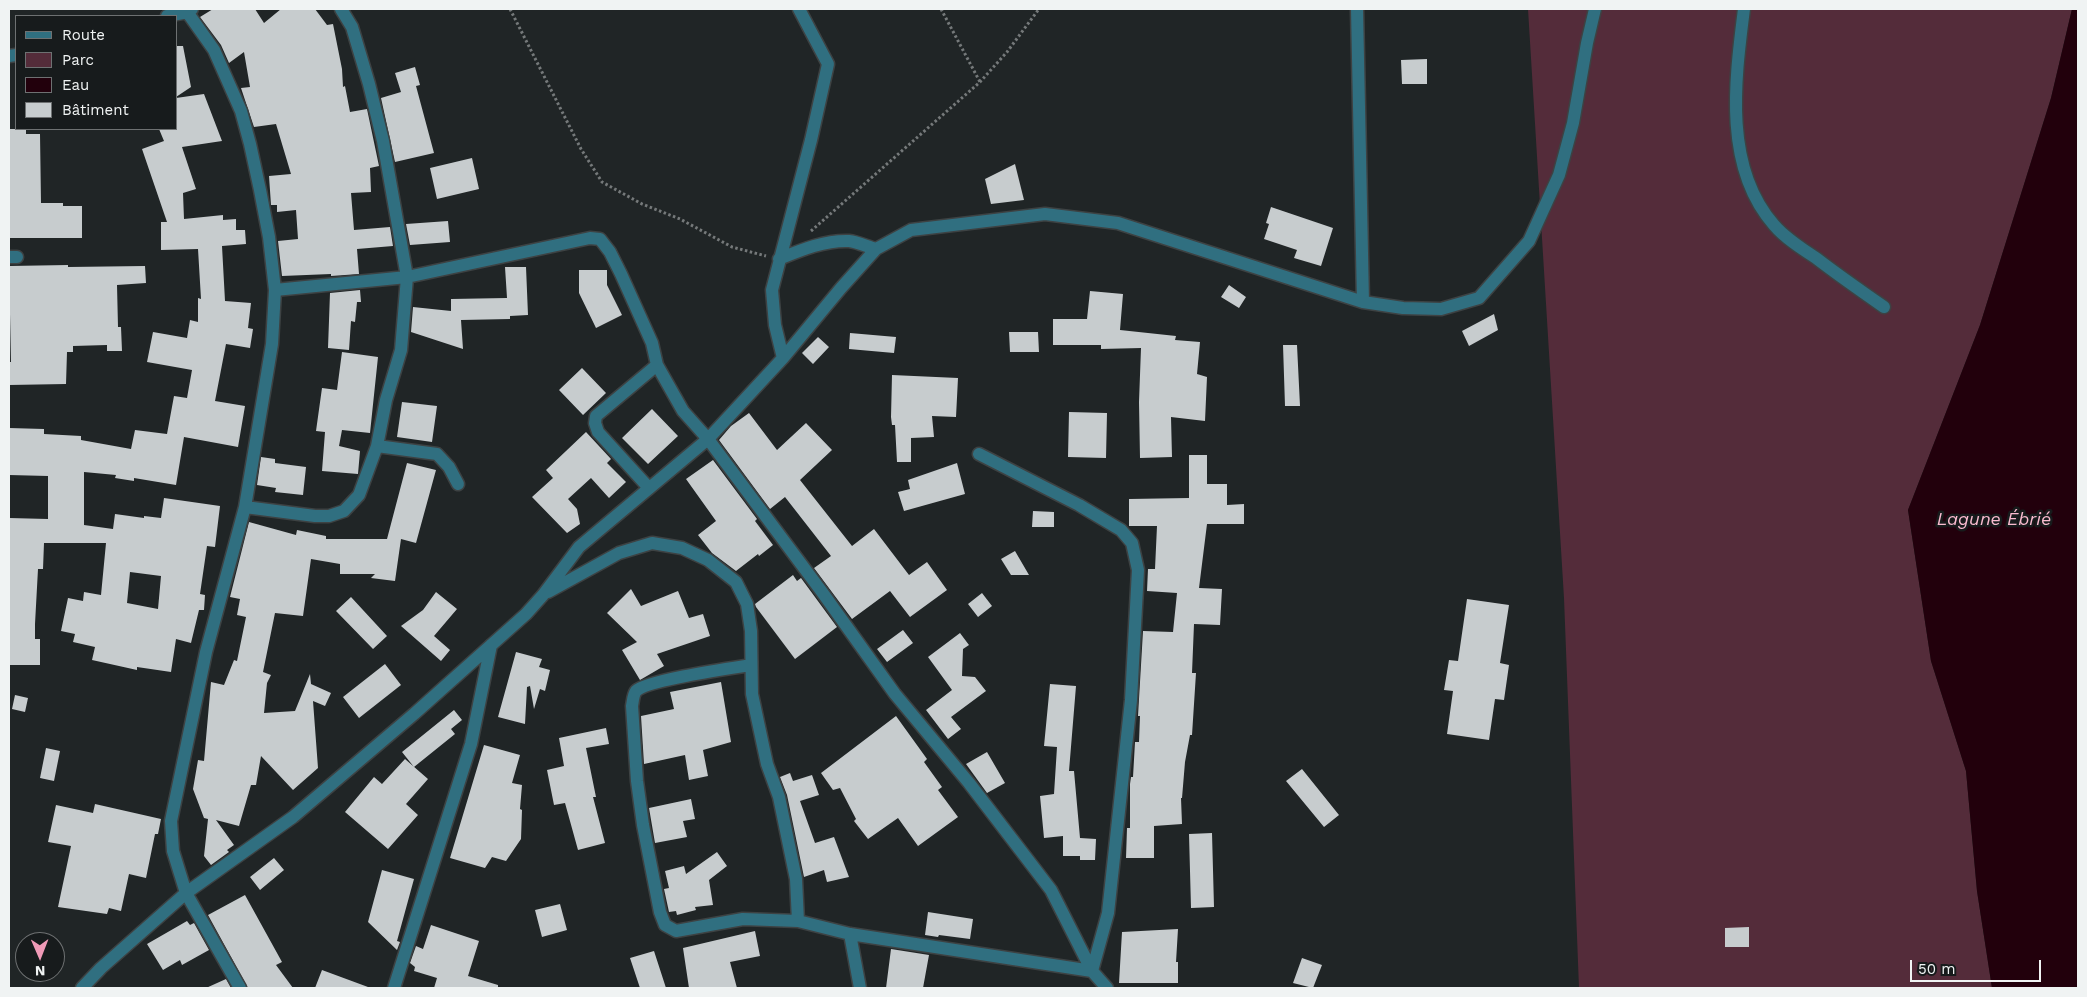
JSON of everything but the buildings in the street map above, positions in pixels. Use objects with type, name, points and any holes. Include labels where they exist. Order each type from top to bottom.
[{"type":"street","points":[[245,507],[329,516],[344,511],[359,496],[376,446],[386,400],[402,350],[407,277],[383,141],[352,27],[341,9]]},
{"type":"street","points":[[783,358],[775,325],[772,290],[812,140],[828,64],[799,9]]},
{"type":"street","points":[[1357,9],[1363,302]]},
{"type":"street","points":[[82,988],[186,893],[293,817],[526,614],[544,595],[580,547],[708,439],[783,358],[876,249],[911,230],[1045,214],[1118,223],[1363,302],[1403,308],[1441,309],[1479,298],[1529,241],[1561,166],[1573,123],[1595,9]]},
{"type":"street","points":[[1744,9],[1736,79],[1737,122],[1742,161],[1754,199],[1775,227],[1801,248],[1884,307]]},
{"type":"street","points":[[170,15],[188,10],[214,50],[241,111],[260,190],[269,238],[275,290],[272,344],[245,507],[206,652],[170,821],[173,851],[186,893],[240,988]]},
{"type":"street","points":[[275,290],[407,277],[590,238],[600,239],[610,252],[652,343],[657,366],[683,411],[708,439],[822,592],[894,694],[969,783],[1051,890],[1092,971],[1107,988]]},
{"type":"street","points":[[779,259],[804,248],[850,241],[876,249]]},
{"type":"street","points":[[649,488],[598,432],[595,422],[596,416],[657,366]]},
{"type":"street","points":[[376,446],[437,454],[448,467],[458,484]]},
{"type":"street","points":[[979,454],[1079,505],[1121,530],[1132,543],[1138,570],[1132,700],[1108,913],[1092,971]]},
{"type":"street","points":[[544,595],[619,553],[652,543],[682,548],[708,560],[736,582],[747,604],[751,631],[752,694],[767,764],[779,797],[796,879],[798,921]]},
{"type":"street","points":[[394,988],[471,744],[491,645]]},
{"type":"street","points":[[751,664],[645,686],[637,691],[632,706],[637,781],[643,824],[660,912],[665,925],[676,931],[743,919],[798,921],[850,934],[1092,971]]},
{"type":"street","points":[[850,934],[860,988]]},
{"type":"path","points":[[510,9],[581,150],[602,182],[642,204],[680,219],[732,247],[779,259]]},
{"type":"path","points":[[941,9],[980,82]]},
{"type":"path","points":[[809,232],[980,82],[1007,52],[1039,9]]},
{"type":"green space","points":[[1528,9],[2072,9],[2051,98],[1980,325],[1908,510],[1931,661],[1966,771],[1977,891],[1992,988],[1579,988],[1564,598]]},
{"type":"water","name":"Lagune Ébrié","points":[[2072,9],[2078,9],[2078,988],[1992,988],[1977,891],[1966,771],[1931,661],[1908,510],[1980,325],[2051,98]]}]
